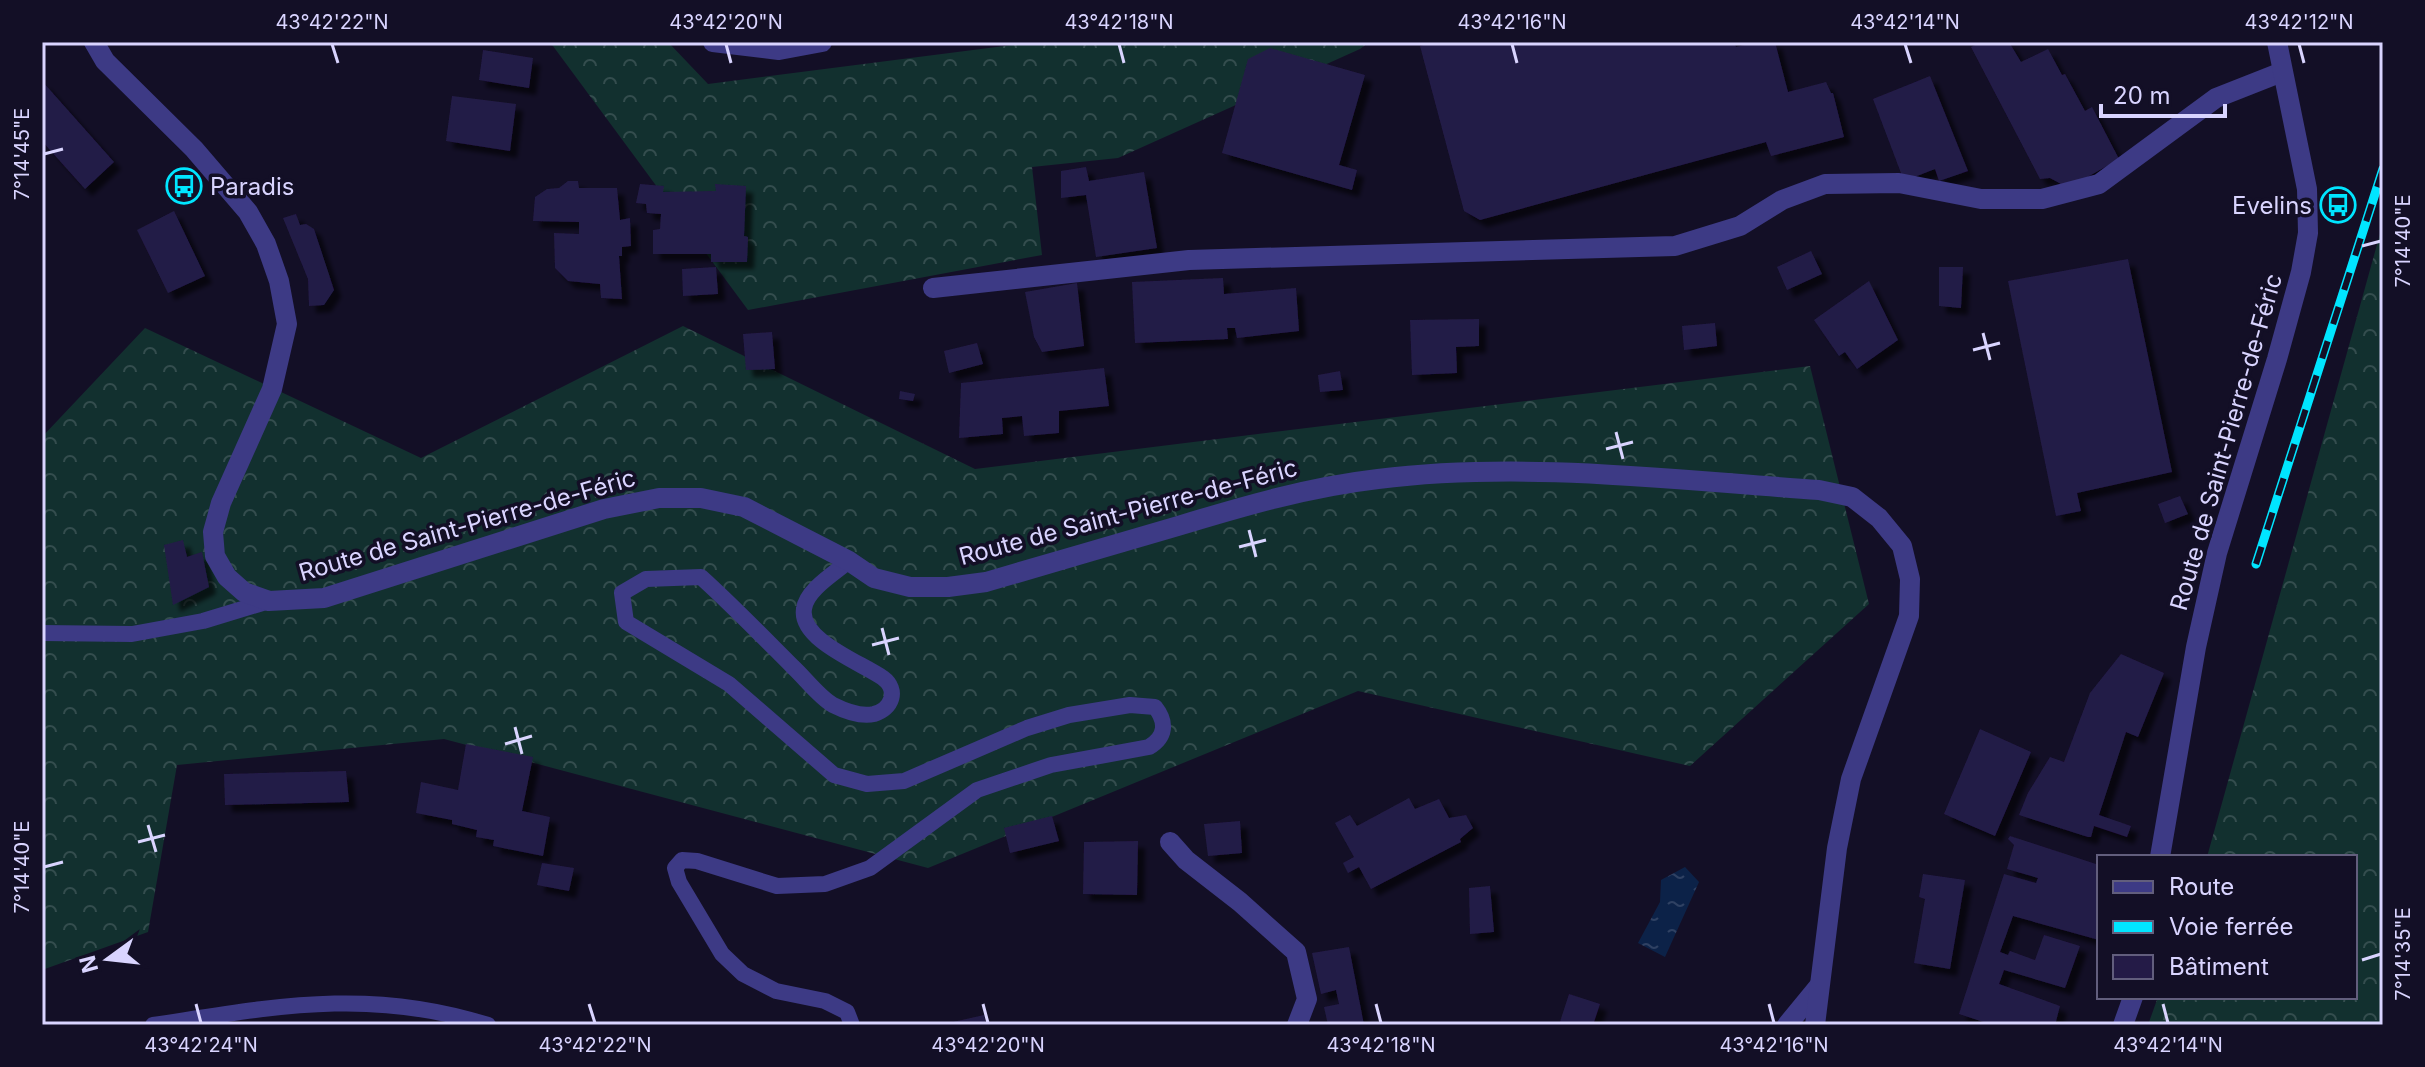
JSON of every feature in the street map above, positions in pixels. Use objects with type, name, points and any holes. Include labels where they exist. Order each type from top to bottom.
[{"type":"street","points":[[94,42],[105,61],[194,149],[248,212],[266,244],[279,281],[287,324],[272,389],[221,503],[213,532],[215,556],[227,577],[244,592],[269,601]]},
{"type":"street","points":[[713,42],[779,50],[822,42]]},
{"type":"street","name":"Route de Saint-Pierre-de-Féric","points":[[2160,855],[2196,647],[2217,553],[2277,359],[2301,272],[2308,233],[2307,189],[2277,42]]},
{"type":"street","points":[[933,288],[1189,260],[1675,246],[1740,226],[1782,200],[1825,184],[1899,183],[1981,199],[2042,199],[2099,184],[2216,98],[2282,72]]},
{"type":"street","name":"Route de Saint-Pierre-de-Féric","points":[[269,601],[324,598],[604,509],[659,498],[701,498],[744,507],[849,561],[874,578],[910,587],[986,582],[1313,489],[1378,479],[1453,473],[1541,472],[1819,490],[1852,497],[1879,518],[1902,546],[1910,579],[1909,616],[1851,779],[1837,848],[1815,1025]]},
{"type":"street","points":[[1170,842],[1186,860],[1240,902],[1296,952],[1307,999],[1297,1025]]},
{"type":"street","points":[[1787,1025],[1819,986]]},
{"type":"street","points":[[2123,1025],[2132,999]]},
{"type":"lane","points":[[849,561],[808,597],[804,609],[805,621],[812,633],[864,669],[885,679],[892,700],[886,709],[874,714],[861,715],[831,704],[701,577],[646,579],[622,593],[626,622],[729,684],[834,775],[867,784],[904,781],[1027,728],[1069,715],[1130,705],[1155,707],[1162,716],[1164,729],[1159,741],[1149,747],[1051,765],[977,790],[870,868],[825,884],[777,886],[697,861],[682,860],[675,868],[679,882],[722,954],[743,974],[776,991],[825,1001],[847,1012],[852,1025]]},
{"type":"lane","points":[[42,633],[132,634],[203,621],[269,601]]},
{"type":"lane","points":[[153,1025],[302,1003],[362,1002],[447,1012],[488,1025]]},
{"type":"green space","points":[[545,42],[668,42],[708,84],[1035,42],[1369,42],[1360,49],[1118,158],[1032,167],[1042,255],[748,310],[553,46]]},
{"type":"green space","points":[[2383,223],[2383,1025],[2148,1025],[2157,999],[2357,999],[2357,855],[2208,855]]},
{"type":"green space","points":[[683,326],[975,469],[1810,366],[1869,604],[1690,766],[1358,691],[928,868],[444,739],[177,765],[148,932],[42,970],[42,437],[145,328],[421,458]]},
{"type":"water","points":[[1685,867],[1699,882],[1665,957],[1638,943],[1660,902],[1661,880]]},
{"type":"building","points":[[1433,42],[1734,42],[1736,47],[1756,42],[1775,42],[1788,92],[1826,82],[1833,93],[1844,137],[1771,156],[1766,142],[1480,220],[1464,211],[1420,46]]},
{"type":"building","points":[[1981,42],[2009,42],[2021,62],[2048,49],[2085,111],[2092,107],[2119,159],[2084,179],[2061,184],[2050,178],[2040,179],[1971,47]]},
{"type":"building","points":[[1270,48],[1365,75],[1339,165],[1357,170],[1352,190],[1222,153],[1248,59]]},
{"type":"building","points":[[483,50],[533,58],[529,88],[479,80]]},
{"type":"building","points":[[1930,76],[1968,171],[1939,181],[1935,169],[1904,181],[1873,99]]},
{"type":"building","points":[[42,81],[114,162],[85,189],[42,141]]},
{"type":"building","points":[[452,96],[516,104],[510,151],[446,141]]},
{"type":"building","points":[[1086,167],[1089,181],[1144,172],[1157,248],[1096,257],[1086,195],[1061,198],[1061,171]]},
{"type":"building","points":[[568,181],[578,181],[579,188],[617,188],[620,220],[630,218],[631,246],[622,247],[622,256],[619,256],[622,299],[601,298],[600,284],[568,281],[555,268],[554,233],[579,234],[579,222],[533,221],[535,197]]},
{"type":"building","points":[[640,184],[664,186],[663,192],[716,191],[715,184],[746,186],[744,236],[748,237],[747,262],[711,262],[711,254],[653,254],[653,230],[660,229],[661,214],[647,213],[646,204],[636,203]]},
{"type":"building","points":[[174,211],[205,276],[168,293],[137,230]]},
{"type":"building","points":[[296,214],[300,225],[306,224],[314,229],[334,290],[324,305],[309,306],[308,279],[283,218]]},
{"type":"building","points":[[1811,251],[1822,274],[1787,290],[1777,267]]},
{"type":"building","points":[[2128,259],[2172,472],[2077,493],[2081,511],[2056,516],[2008,281]]},
{"type":"building","points":[[716,267],[718,294],[683,296],[682,269]]},
{"type":"building","points":[[1939,267],[1963,267],[1961,308],[1939,306]]},
{"type":"building","points":[[1223,278],[1224,294],[1296,288],[1299,331],[1237,338],[1235,328],[1227,328],[1228,339],[1135,343],[1132,282]]},
{"type":"building","points":[[1869,281],[1898,340],[1857,369],[1845,352],[1839,356],[1814,320]]},
{"type":"building","points":[[1077,283],[1084,346],[1042,352],[1034,337],[1025,292]]},
{"type":"building","points":[[1479,319],[1479,346],[1456,347],[1457,373],[1412,375],[1410,320]]},
{"type":"building","points":[[1715,323],[1717,346],[1684,350],[1682,326]]},
{"type":"building","points":[[772,332],[775,369],[746,370],[743,334]]},
{"type":"building","points":[[977,343],[983,364],[949,373],[944,351]]},
{"type":"building","points":[[1104,368],[1109,406],[1059,411],[1059,433],[1024,436],[1022,416],[1002,418],[1003,434],[959,438],[961,383]]},
{"type":"building","points":[[1340,371],[1343,390],[1320,392],[1318,375]]},
{"type":"building","points":[[900,391],[915,394],[913,401],[899,399]]},
{"type":"building","points":[[2180,496],[2188,514],[2165,523],[2158,504]]},
{"type":"building","points":[[183,540],[187,557],[202,552],[209,587],[173,605],[164,545]]},
{"type":"building","points":[[2121,654],[2164,673],[2138,737],[2126,732],[2099,815],[2131,826],[2127,837],[2094,826],[2091,837],[2088,837],[2019,815],[2028,793],[2050,757],[2064,762],[2090,693]]},
{"type":"building","points":[[1980,729],[2031,752],[1995,836],[1944,814]]},
{"type":"building","points":[[466,744],[533,757],[522,811],[550,817],[543,856],[493,846],[494,840],[476,837],[477,830],[452,824],[452,820],[416,813],[421,782],[458,790]]},
{"type":"building","points":[[346,771],[349,802],[225,805],[224,774]]},
{"type":"building","points":[[1409,798],[1415,809],[1439,799],[1449,818],[1466,815],[1473,828],[1460,839],[1461,842],[1371,889],[1359,867],[1348,873],[1343,863],[1354,857],[1335,823],[1350,815],[1357,826]]},
{"type":"building","points":[[1052,816],[1059,841],[1010,853],[1004,828]]},
{"type":"building","points":[[1240,821],[1242,853],[1208,856],[1204,824]]},
{"type":"building","points":[[2010,836],[2097,864],[2097,939],[2013,916],[2000,952],[2008,955],[2010,951],[2035,960],[2044,935],[2080,946],[2065,988],[2004,970],[1999,984],[2060,1006],[2055,1025],[1993,1025],[1959,1014],[2004,874],[2036,883],[2038,878],[2007,869],[2014,845],[2008,839]]},
{"type":"building","points":[[1138,841],[1137,895],[1083,894],[1084,842]]},
{"type":"building","points":[[542,863],[574,868],[569,891],[537,885]]},
{"type":"building","points":[[1923,874],[1965,880],[1950,969],[1914,963],[1925,899],[1919,897]]},
{"type":"building","points":[[1490,886],[1494,932],[1470,934],[1469,888]]},
{"type":"building","points":[[1349,947],[1364,1025],[1328,1025],[1324,1007],[1339,1004],[1336,990],[1321,994],[1312,953]]},
{"type":"building","points":[[1569,994],[1600,1004],[1593,1025],[1559,1025]]},
{"type":"building","points":[[984,1015],[986,1025],[954,1025],[953,1022]]},
{"type":"railway","points":[[2256,564],[2383,169]]},
{"type":"place","name":"Paradis","points":[[184,186]]},
{"type":"place","name":"Evelins","points":[[2338,205]]}]
